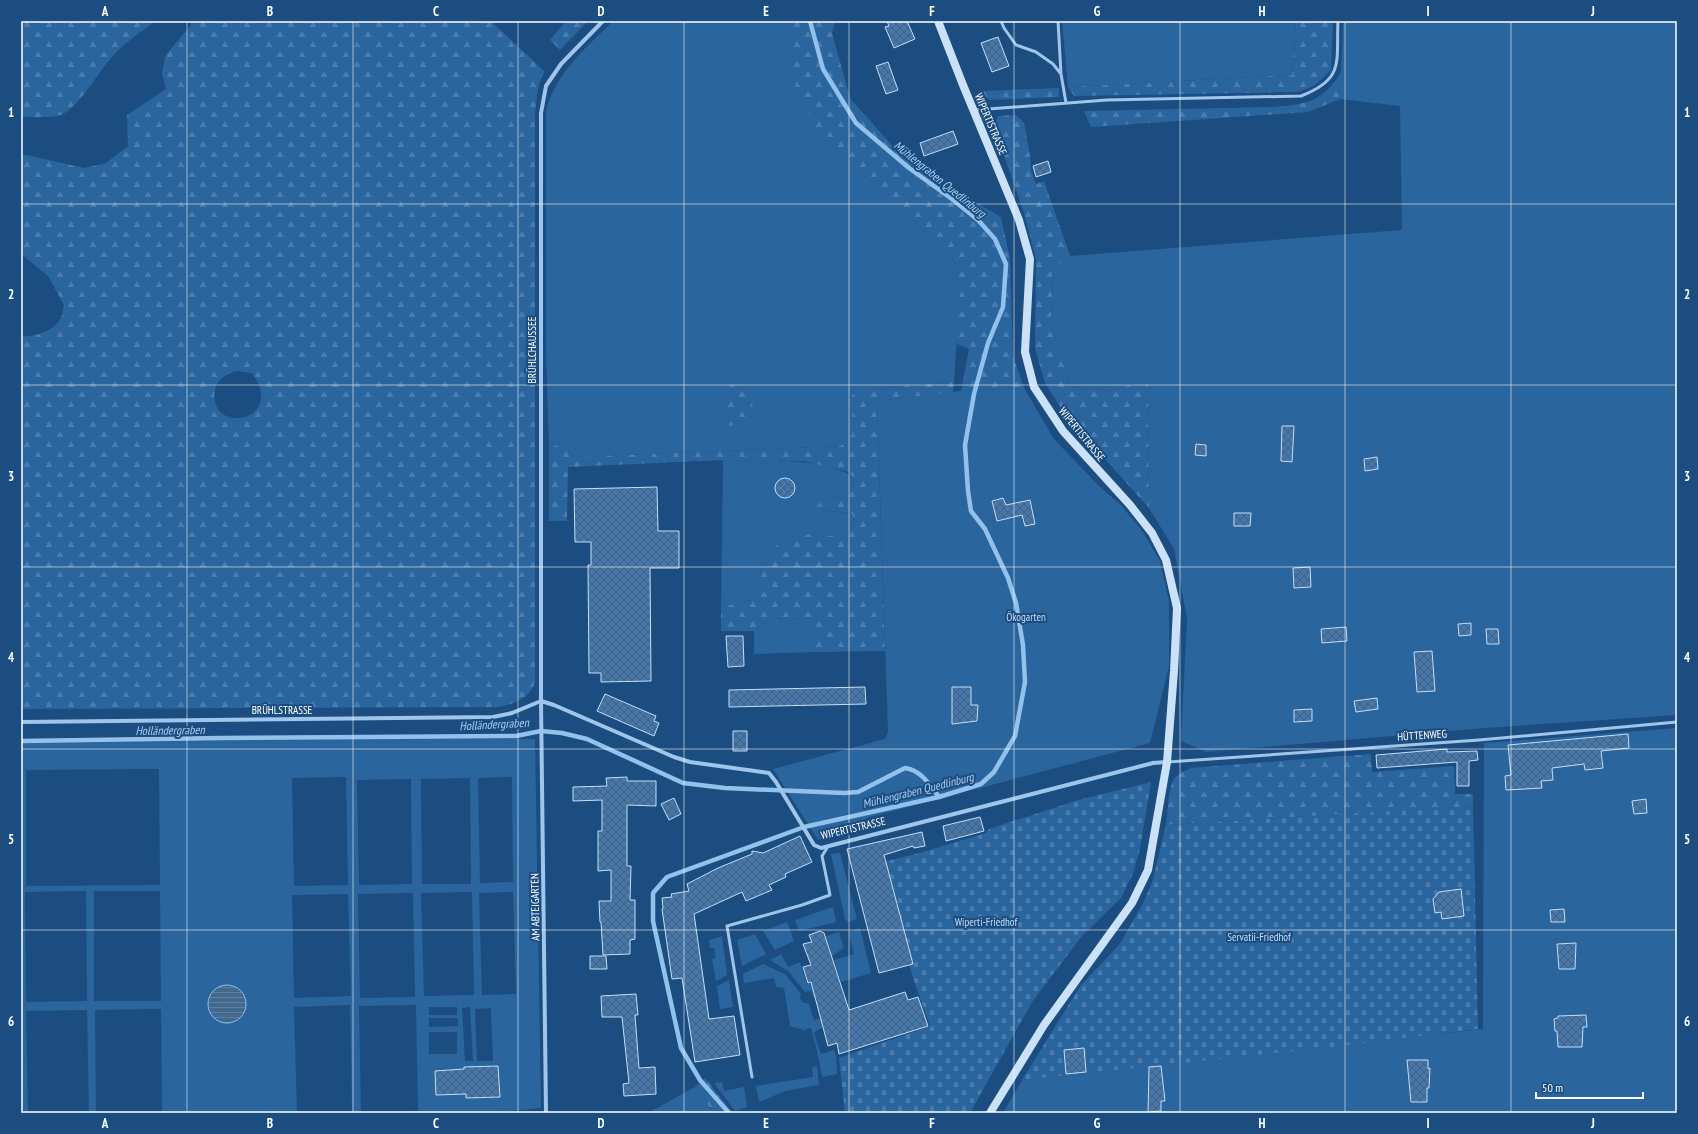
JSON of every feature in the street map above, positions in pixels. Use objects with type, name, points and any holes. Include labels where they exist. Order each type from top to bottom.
[{"type":"street","name":"BRÜHLCHAUSSEE","points":[[541,702],[541,113],[546,86],[561,64],[603,21]]},
{"type":"street","name":"WIPERTISTRASSE","points":[[938,21],[1019,220],[1030,259],[1025,352],[1034,387],[1063,431],[1130,505],[1152,533],[1166,560],[1177,608],[1174,678],[1167,762],[1148,870],[1132,903],[1044,1025],[990,1113]]},
{"type":"street","name":"BRÜHLSTRASSE","points":[[21,722],[493,717],[512,713],[541,702]]},
{"type":"street","name":"AM ABTEIGARTEN","points":[[541,702],[546,1113]]},
{"type":"street","name":"WIPERTISTRASSE","points":[[541,702],[554,705],[674,757],[690,762],[769,773],[776,782],[806,834],[815,846],[821,848],[827,848],[1153,763],[1167,762]]},
{"type":"lane","points":[[1001,21],[1016,45],[1036,52],[1053,64],[1061,74]]},
{"type":"lane","points":[[1058,21],[1061,74],[1066,103]]},
{"type":"lane","points":[[973,110],[1107,100],[1301,96],[1317,90],[1333,74],[1336,67],[1338,21]]},
{"type":"lane","name":"HÜTTENWEG","points":[[1167,762],[1479,740],[1677,722]]},
{"type":"lane","points":[[752,1077],[728,926],[802,905],[830,895],[822,856],[827,848]]},
{"type":"green space","points":[[21,21],[156,21],[132,38],[116,53],[88,90],[68,111],[57,116],[21,117]]},
{"type":"green space","points":[[191,21],[491,21],[544,71],[538,88],[535,113],[535,682],[530,692],[516,702],[499,707],[21,709],[21,336],[32,336],[44,332],[54,326],[61,318],[64,305],[48,276],[21,254],[21,154],[85,168],[106,163],[128,146],[127,115],[166,89],[162,74],[165,56],[191,25]],"holes":[[[237,371],[252,373],[260,390],[260,403],[254,412],[244,417],[233,418],[222,414],[216,404],[215,390],[218,382],[226,375]]]},
{"type":"green space","points":[[566,21],[588,21],[560,50],[550,40]]},
{"type":"green space","points":[[613,21],[793,21],[793,82],[897,204],[954,260],[960,294],[954,381],[877,389],[852,434],[840,446],[575,457],[560,444],[549,448],[546,353],[546,111],[557,84],[564,73],[583,51]]},
{"type":"green space","points":[[793,21],[835,21],[832,33],[850,98],[896,150],[1001,217],[1010,259],[1013,356],[1024,388],[961,391],[969,349],[955,343],[960,294],[954,260],[897,204],[824,143],[793,82]]},
{"type":"green space","points":[[1062,21],[1296,21],[1292,75],[1068,87]]},
{"type":"green space","points":[[1296,21],[1333,21],[1331,70],[1314,86],[1298,92],[1074,96],[1068,87],[1292,75]]},
{"type":"green space","points":[[1343,21],[1677,21],[1677,715],[1485,728],[1206,752],[1181,741],[1187,618],[1174,549],[1149,508],[1148,377],[1114,391],[1071,387],[1051,325],[1053,269],[1070,256],[1402,230],[1400,106],[1340,99]]},
{"type":"green space","points":[[1342,71],[1340,99],[1308,112],[1091,127],[1084,111],[1276,107],[1297,104],[1314,99],[1321,95],[1335,81]]},
{"type":"green space","points":[[1059,88],[1059,97],[989,100],[981,91]]},
{"type":"green space","points":[[1016,115],[1024,123],[1030,155],[1031,170],[1036,184],[1044,181],[1070,256],[1053,269],[1051,325],[1071,387],[1114,391],[1148,377],[1149,508],[1077,428],[1059,405],[1045,383],[1035,348],[1036,260],[1025,216],[994,126],[998,116]]},
{"type":"green space","points":[[954,381],[953,392],[877,401],[885,651],[816,652],[815,618],[769,619],[754,631],[721,631],[721,607],[755,599],[764,562],[780,541],[810,534],[830,536],[847,532],[855,520],[851,513],[821,511],[817,506],[822,500],[840,498],[853,489],[854,478],[846,471],[803,461],[723,460],[568,467],[567,521],[549,521],[549,448],[560,444],[575,457],[840,446],[852,434],[852,394],[877,389]]},
{"type":"green space","points":[[741,382],[750,391],[752,396],[753,400],[751,410],[745,422],[729,426],[722,418],[726,392],[730,385]]},
{"type":"green space","name":"Ökogarten","points":[[1024,388],[1054,439],[1100,487],[1121,505],[1143,532],[1160,561],[1169,601],[1169,666],[1150,743],[870,817],[818,840],[773,769],[885,739],[888,732],[877,401],[961,391]]},
{"type":"green space","points":[[723,460],[792,461],[827,466],[842,471],[854,478],[853,489],[840,498],[822,500],[821,511],[851,513],[855,520],[847,532],[830,536],[810,534],[764,562],[755,599],[721,607]]},
{"type":"green space","points":[[816,618],[816,652],[754,654],[754,631],[769,619]]},
{"type":"green space","points":[[1677,728],[1677,1113],[1003,1113],[1022,1080],[1483,1029],[1484,743]]},
{"type":"green space","points":[[292,738],[535,739],[541,1108],[489,1113],[299,1113],[352,1112],[350,1005],[294,1007],[297,1113],[162,1113],[161,1009],[95,1010],[96,1113],[89,1113],[87,1010],[26,1011],[28,1113],[21,1113],[21,742]],"holes":[[[159,769],[160,885],[26,886],[26,770]],[[346,777],[348,885],[294,886],[292,778]],[[512,777],[513,882],[480,883],[478,778]],[[470,778],[471,884],[422,884],[421,779]],[[411,779],[412,884],[359,885],[357,780]],[[86,891],[87,1001],[26,1002],[25,892]],[[94,891],[160,891],[161,1001],[94,1001]],[[472,892],[474,995],[424,996],[421,893]],[[513,892],[516,994],[482,995],[479,893]],[[413,893],[415,997],[360,998],[358,894]],[[348,894],[351,996],[294,998],[292,895]],[[416,1005],[418,1111],[361,1112],[359,1006]],[[429,1007],[457,1007],[457,1015],[429,1015]],[[470,1007],[473,1061],[465,1061],[462,1008]],[[491,1008],[493,1061],[477,1061],[475,1009]],[[429,1018],[458,1018],[458,1026],[429,1027]],[[429,1032],[457,1032],[457,1054],[429,1054]]]},
{"type":"green space","points":[[1371,754],[1372,772],[1454,766],[1455,794],[1473,794],[1473,806],[1166,825],[1173,782],[1178,775],[1191,768]]},
{"type":"green space","name":"Wiperti-Friedhof","points":[[1151,782],[1140,849],[1133,873],[1121,898],[1082,936],[1032,1002],[970,1113],[845,1113],[839,1058],[930,1026],[913,978],[882,862],[916,854],[986,833],[989,829],[1078,800]]},
{"type":"green space","name":"Servatii-Friedhof","points":[[1473,806],[1478,1029],[1332,1047],[1022,1080],[1081,985],[1120,944],[1142,905],[1152,883],[1166,825]]},
{"type":"green space","points":[[840,853],[857,919],[848,922],[845,919],[831,854]]},
{"type":"green space","points":[[833,907],[836,922],[799,931],[795,920]]},
{"type":"green space","points":[[787,922],[794,941],[775,950],[763,931]]},
{"type":"green space","points":[[860,928],[871,973],[841,982],[834,960],[854,954],[848,932]]},
{"type":"green space","points":[[839,932],[844,948],[832,956],[826,936]]},
{"type":"green space","points":[[755,934],[766,954],[742,966],[737,940]]},
{"type":"green space","points":[[722,936],[727,975],[716,981],[712,959],[716,958],[714,948],[710,948],[709,940]]},
{"type":"green space","points":[[781,954],[788,967],[800,962],[807,984],[815,982],[820,995],[814,998],[811,991],[805,992],[788,971],[770,960]]},
{"type":"green space","points":[[763,964],[785,974],[801,994],[800,998],[802,1002],[809,1004],[814,1020],[825,1017],[827,1024],[814,1033],[821,1054],[834,1050],[837,1074],[822,1077],[811,1028],[806,1029],[807,1031],[790,1026],[784,988],[776,987],[774,978],[744,983],[743,974]]},
{"type":"green space","points":[[729,980],[733,1007],[720,1009],[717,986]]},
{"type":"green space","points":[[817,1066],[819,1085],[785,1091],[759,1102],[756,1086],[813,1077],[812,1067]]},
{"type":"green space","points":[[705,1078],[733,1113],[714,1113],[695,1087]]},
{"type":"green space","points":[[722,1082],[724,1091],[744,1087],[747,1107],[735,1111],[714,1083]]},
{"type":"green space","points":[[695,1087],[714,1113],[648,1113]]},
{"type":"shaded area","points":[[227,985],[240,991],[246,1004],[240,1017],[227,1023],[214,1017],[208,1004],[214,991]]},
{"type":"building","points":[[887,21],[907,21],[915,39],[894,48],[885,27],[889,26]]},
{"type":"building","points":[[998,37],[1009,66],[992,72],[981,43]]},
{"type":"building","points":[[888,62],[898,90],[886,94],[876,66]]},
{"type":"building","points":[[953,131],[958,144],[924,156],[920,143]]},
{"type":"building","points":[[1048,161],[1051,172],[1036,177],[1033,166]]},
{"type":"building","points":[[1282,426],[1294,426],[1292,462],[1281,461]]},
{"type":"building","points":[[1196,444],[1206,445],[1206,456],[1195,455]]},
{"type":"building","points":[[1377,457],[1378,469],[1365,471],[1364,459]]},
{"type":"building","points":[[781,478],[789,478],[795,484],[795,492],[789,498],[781,498],[775,492],[775,484]]},
{"type":"building","points":[[657,487],[658,531],[679,531],[679,568],[650,568],[651,681],[601,682],[601,673],[589,673],[588,565],[591,565],[591,542],[575,542],[574,489]]},
{"type":"building","points":[[1003,498],[1006,505],[1030,500],[1035,524],[1025,526],[1022,515],[997,521],[992,501]]},
{"type":"building","points":[[1234,513],[1251,513],[1250,526],[1234,526]]},
{"type":"building","points":[[1310,567],[1311,587],[1294,588],[1293,568]]},
{"type":"building","points":[[1471,623],[1471,635],[1459,636],[1458,624]]},
{"type":"building","points":[[1346,627],[1347,641],[1322,643],[1321,629]]},
{"type":"building","points":[[1486,629],[1498,629],[1499,644],[1487,644]]},
{"type":"building","points":[[726,636],[743,636],[744,666],[728,667]]},
{"type":"building","points":[[1432,651],[1435,691],[1417,692],[1414,652]]},
{"type":"building","points":[[865,687],[866,704],[729,707],[729,690]]},
{"type":"building","points":[[952,687],[971,687],[971,705],[978,705],[977,721],[952,724]]},
{"type":"building","points":[[605,694],[656,716],[654,721],[659,723],[654,736],[597,711]]},
{"type":"building","points":[[1377,698],[1378,709],[1356,712],[1354,701]]},
{"type":"building","points":[[1312,709],[1312,721],[1294,722],[1294,710]]},
{"type":"building","points":[[733,731],[747,731],[747,751],[733,751]]},
{"type":"building","points":[[1628,734],[1629,748],[1601,751],[1603,768],[1585,770],[1584,764],[1552,768],[1553,780],[1541,781],[1542,788],[1506,790],[1505,776],[1511,775],[1508,745]]},
{"type":"building","points":[[1447,749],[1447,752],[1477,751],[1478,760],[1469,761],[1469,786],[1457,786],[1457,762],[1377,768],[1376,755]]},
{"type":"building","points":[[627,777],[627,781],[656,781],[656,806],[627,805],[627,866],[631,866],[630,900],[635,900],[635,939],[630,940],[630,954],[603,955],[599,901],[611,901],[611,870],[598,871],[598,831],[602,831],[602,800],[573,801],[573,787],[607,786],[606,778]]},
{"type":"building","points":[[674,798],[681,814],[669,820],[661,804]]},
{"type":"building","points":[[1646,799],[1647,813],[1634,814],[1632,801]]},
{"type":"building","points":[[980,817],[984,831],[946,841],[943,826]]},
{"type":"building","points":[[922,832],[925,846],[914,848],[913,846],[884,855],[913,964],[879,973],[847,849]]},
{"type":"building","points":[[800,836],[812,862],[785,874],[786,877],[769,885],[772,890],[746,901],[742,892],[694,914],[709,1019],[734,1016],[740,1055],[695,1062],[682,978],[672,979],[662,909],[662,898],[672,897],[671,894],[689,891],[687,884],[718,868],[752,854],[752,851],[763,853]]},
{"type":"building","points":[[1461,889],[1464,916],[1442,919],[1441,912],[1435,913],[1433,899],[1439,892]]},
{"type":"building","points":[[1564,909],[1565,922],[1551,922],[1550,910]]},
{"type":"building","points":[[820,931],[824,933],[849,1010],[905,992],[908,1000],[918,997],[928,1026],[839,1054],[837,1043],[828,1046],[811,982],[808,983],[803,967],[811,965],[803,944],[812,942],[809,935]]},
{"type":"building","points":[[1576,943],[1575,969],[1559,969],[1557,944]]},
{"type":"building","points":[[590,956],[606,956],[607,969],[590,969]]},
{"type":"building","points":[[636,994],[638,1015],[635,1015],[639,1068],[655,1067],[656,1094],[624,1096],[623,1084],[629,1083],[622,1017],[602,1017],[601,996]]},
{"type":"building","points":[[1586,1015],[1587,1027],[1583,1027],[1582,1047],[1558,1047],[1557,1031],[1555,1031],[1554,1019],[1558,1018],[1558,1016]]},
{"type":"building","points":[[1084,1048],[1086,1072],[1066,1074],[1064,1050]]},
{"type":"building","points":[[1407,1060],[1428,1060],[1428,1069],[1430,1068],[1429,1088],[1427,1088],[1427,1102],[1411,1102]]},
{"type":"building","points":[[498,1066],[500,1097],[466,1098],[466,1094],[436,1095],[435,1071],[464,1069],[464,1067]]},
{"type":"building","points":[[1161,1066],[1165,1101],[1161,1101],[1161,1111],[1148,1112],[1149,1067]]},
{"type":"waterway","name":"Mühlengraben Quedlinburg","points":[[729,1113],[700,1080],[681,1048],[653,921],[653,893],[667,877],[804,827],[939,797],[981,784],[994,772],[1015,736],[1025,682],[1023,645],[1016,603],[1008,578],[985,529],[971,511],[965,445],[974,394],[988,343],[1003,307],[1006,264],[995,239],[978,220],[909,168],[856,123],[823,69],[810,21]]},
{"type":"waterway","name":"Holländergraben","points":[[21,741],[516,736],[541,731],[562,733],[587,739],[683,783],[725,788],[844,793],[858,792],[905,768],[911,769],[920,775],[929,783],[939,797]]}]
